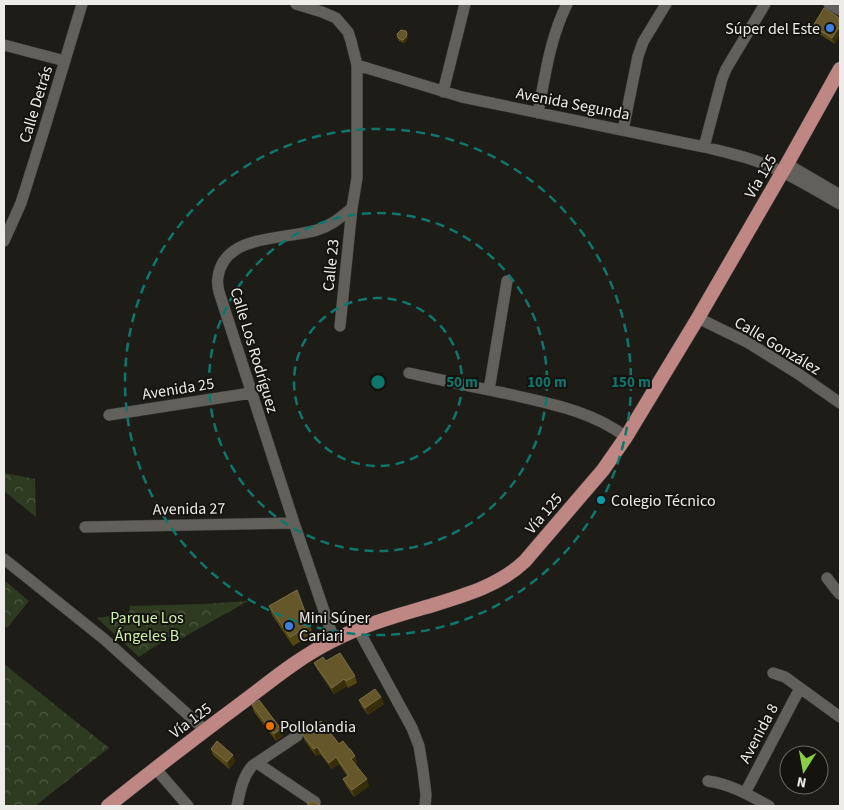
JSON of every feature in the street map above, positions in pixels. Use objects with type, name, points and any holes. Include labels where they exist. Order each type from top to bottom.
[{"type":"main road","name":"Vía 125","points":[[108,806],[205,730],[314,650],[370,624],[458,597],[498,581],[525,561],[602,470],[626,437],[698,318],[840,69]]},
{"type":"street","name":"Calle Detrás","points":[[4,241],[21,203],[82,4]]},
{"type":"street","points":[[296,4],[336,18],[348,32],[357,66],[357,178],[352,208]]},
{"type":"street","points":[[443,92],[465,4]]},
{"type":"street","points":[[538,113],[554,38],[567,4]]},
{"type":"street","points":[[623,130],[638,56],[666,4]]},
{"type":"street","points":[[704,147],[722,79],[765,4]]},
{"type":"street","points":[[829,4],[840,10]]},
{"type":"street","points":[[4,45],[65,60]]},
{"type":"street","name":"Avenida Segunda","points":[[357,66],[462,97],[704,147],[784,168]]},
{"type":"street","points":[[784,168],[840,195]]},
{"type":"street","points":[[784,168],[840,204]]},
{"type":"street","name":"Calle 23","points":[[340,326],[352,208]]},
{"type":"street","name":"Calle Los Rodríguez","points":[[334,640],[251,393],[219,292],[218,278],[221,265],[233,250],[255,241],[317,230],[335,222],[352,208]]},
{"type":"street","points":[[489,390],[507,281]]},
{"type":"street","name":"Calle González","points":[[698,318],[747,342],[840,403]]},
{"type":"street","points":[[409,373],[554,404],[614,428],[626,437]]},
{"type":"street","name":"Avenida 25","points":[[109,415],[251,393]]},
{"type":"street","name":"Avenida 27","points":[[85,527],[294,523]]},
{"type":"street","points":[[4,559],[104,639],[205,730]]},
{"type":"street","points":[[827,578],[840,594]]},
{"type":"street","points":[[358,629],[412,728],[419,746],[426,795],[425,806]]},
{"type":"street","points":[[772,673],[785,678],[840,717]]},
{"type":"street","name":"Avenida 8","points":[[745,793],[800,688]]},
{"type":"street","points":[[237,806],[242,784],[252,766],[297,736]]},
{"type":"street","points":[[257,763],[315,802]]},
{"type":"street","points":[[155,768],[188,806]]},
{"type":"street","points":[[708,781],[721,783],[769,806]]},
{"type":"green space","points":[[4,473],[35,479],[36,517],[4,491]]},
{"type":"green space","points":[[4,580],[29,601],[7,628],[4,625]]},
{"type":"green space","name":"Parque Los Ángeles B","points":[[248,601],[177,641],[172,635],[139,657],[97,618],[129,613],[130,606]]},
{"type":"green space","points":[[4,664],[109,748],[35,806],[4,806]]},
{"type":"building","name":"Súper del Este","points":[[824,8],[838,17],[840,26],[832,38],[813,26]]},
{"type":"building","points":[[401,30],[406,31],[407,34],[403,40],[398,38],[397,34]]},
{"type":"building","points":[[297,590],[310,625],[290,637],[269,606]]},
{"type":"building","points":[[340,653],[355,676],[346,681],[344,679],[332,688],[314,663],[323,657],[326,661]]},
{"type":"building","points":[[375,689],[381,697],[365,708],[359,700]]},
{"type":"building","points":[[259,700],[281,729],[274,734],[252,705]]},
{"type":"building","points":[[321,721],[339,744],[343,741],[350,749],[355,756],[351,759],[367,779],[352,790],[343,779],[349,775],[336,757],[329,763],[317,747],[314,749],[302,734]]},
{"type":"building","points":[[217,741],[233,755],[227,762],[211,749]]},
{"type":"building","points":[[309,802],[315,802],[322,806],[307,806]]},
{"type":"place","name":"Súper del Este","points":[[830,28]]},
{"type":"place","name":"Colegio Técnico","points":[[601,500]]},
{"type":"place","name":"Mini Súper Cariari","points":[[289,626]]},
{"type":"place","name":"Pollolandia","points":[[270,726]]}]
